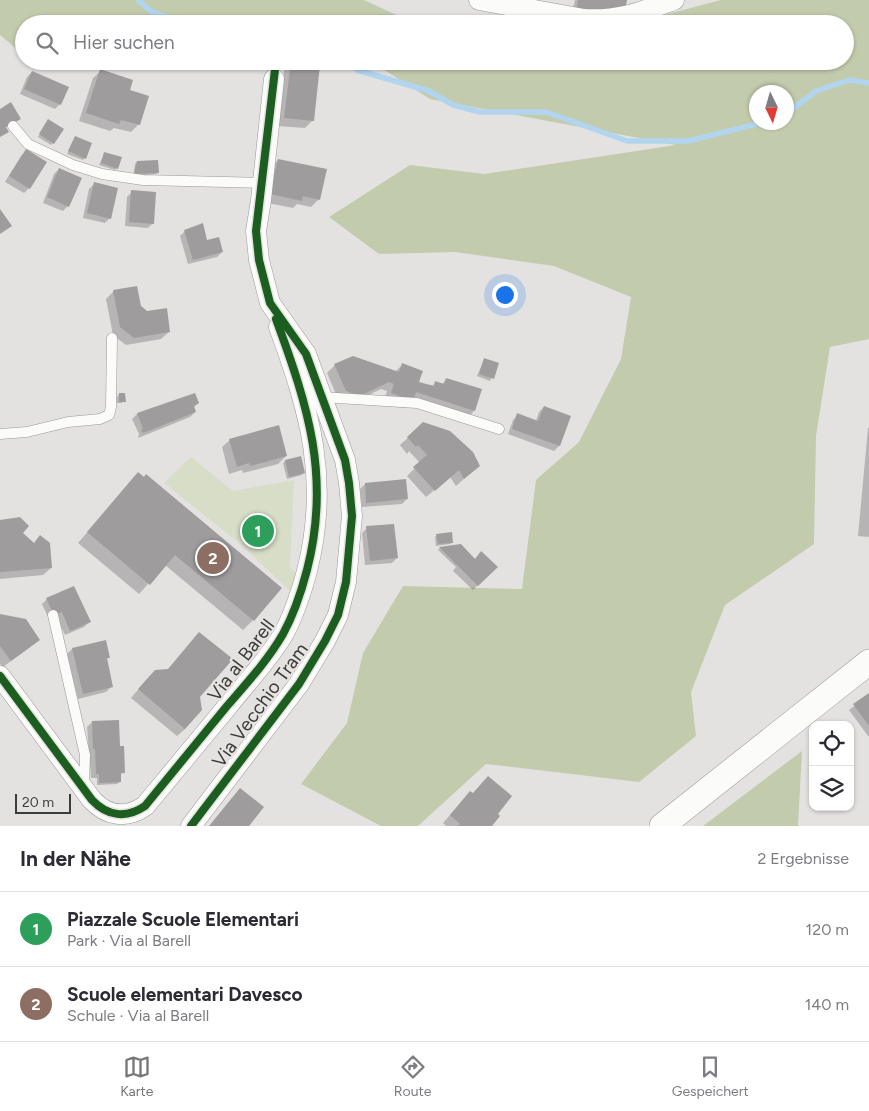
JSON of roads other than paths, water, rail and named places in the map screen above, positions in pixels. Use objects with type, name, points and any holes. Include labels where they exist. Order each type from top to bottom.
[{"type":"street","points":[[479,0],[562,15]]},
{"type":"street","points":[[632,15],[674,0]]},
{"type":"street","name":"Via Vecchio Tram","points":[[192,826],[299,684],[326,641],[338,615],[346,582],[352,516],[345,460],[306,354],[270,302],[259,260],[256,231],[274,79]]},
{"type":"street","name":"Via al Barell","points":[[0,676],[99,808],[113,814],[130,814],[144,806],[271,653],[289,623],[297,605],[308,567],[317,510],[317,468],[300,388],[270,302]]},
{"type":"street","points":[[662,826],[869,662]]},
{"type":"lane","points":[[13,126],[28,144],[73,166],[102,174],[143,180],[262,183]]},
{"type":"lane","points":[[0,434],[27,432],[68,422],[100,419],[109,415],[111,406],[112,338]]},
{"type":"lane","points":[[322,397],[417,404],[499,430]]},
{"type":"lane","points":[[53,615],[85,755],[84,790]]},
{"type":"waterway","points":[[138,0],[152,12],[162,15]]},
{"type":"waterway","points":[[357,70],[429,91],[453,105],[480,112],[546,112],[627,141],[688,141],[749,126]]},
{"type":"waterway","points":[[794,108],[816,91],[849,80],[869,83]]},
{"type":"place","name":"Piazzale Scuole Elementari","points":[[258,531]]},
{"type":"place","name":"Scuole elementari Davesco","points":[[213,558]]}]
